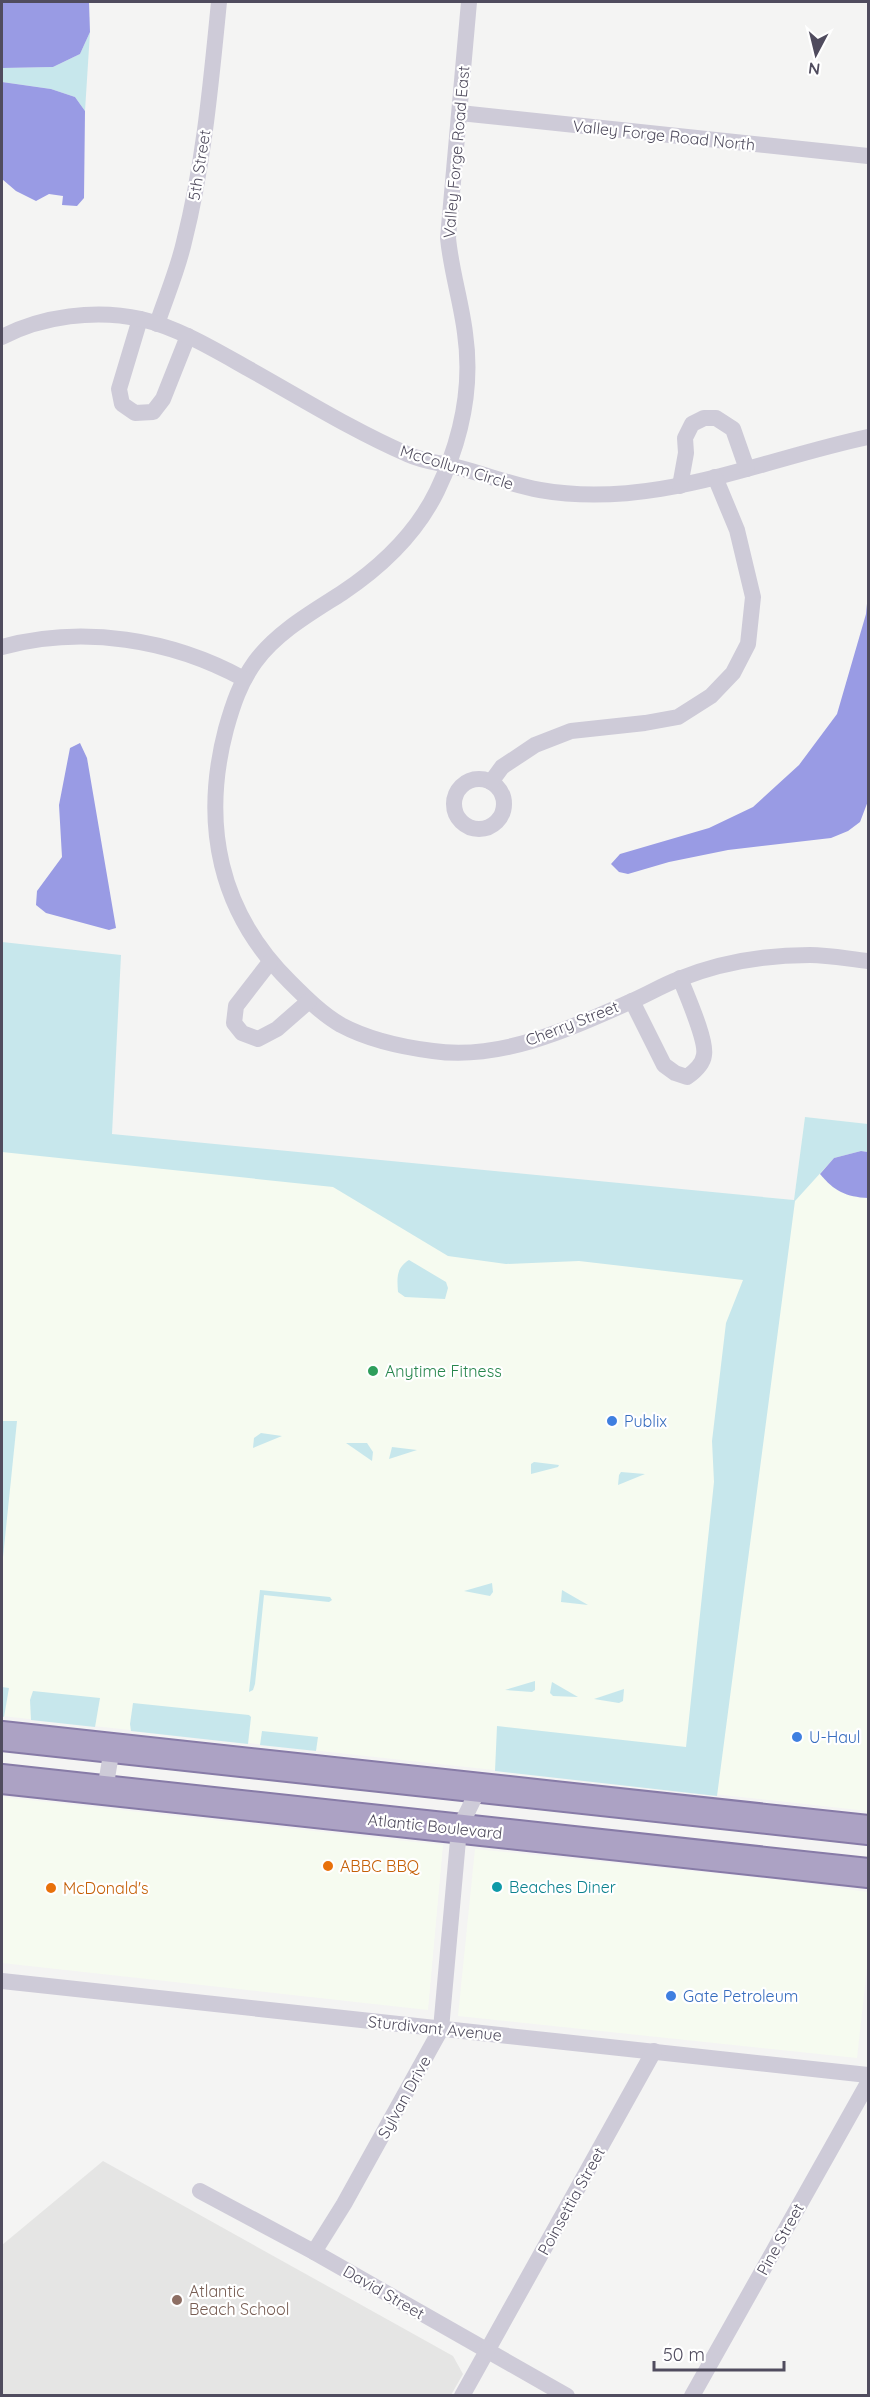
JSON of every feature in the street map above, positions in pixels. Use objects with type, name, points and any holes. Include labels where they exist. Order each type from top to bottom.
[{"type":"highway","points":[[2,1736],[868,1830]]},
{"type":"highway","name":"Atlantic Boulevard","points":[[2,1779],[868,1873]]},
{"type":"highway","points":[[767,1862],[778,1852],[868,1858]]},
{"type":"street","name":"5th Street","points":[[158,324],[184,244],[195,193],[204,139],[219,2]]},
{"type":"street","name":"Valley Forge Road East","points":[[244,679],[257,658],[293,626],[384,560],[415,528],[436,491],[463,419],[468,389],[466,334],[451,265],[448,238],[469,2]]},
{"type":"street","name":"Valley Forge Road North","points":[[460,112],[868,156]]},
{"type":"street","name":"McCollum Circle","points":[[2,337],[57,319],[90,315],[140,319],[158,324],[209,346],[356,429],[408,455],[502,482],[583,495],[648,491],[680,486],[821,447],[868,437]]},
{"type":"street","points":[[140,319],[119,389],[122,404],[135,412],[153,412],[163,399],[188,336]]},
{"type":"street","points":[[680,486],[686,453],[685,438],[692,424],[704,418],[716,418],[733,429],[747,469]]},
{"type":"street","points":[[491,782],[502,767],[535,745],[571,731],[678,717],[711,696],[733,673],[748,644],[753,597],[737,530],[715,477]]},
{"type":"street","points":[[2,647],[61,638],[110,637],[159,645],[191,655],[218,665],[244,679]]},
{"type":"street","name":"Cherry Street","points":[[244,679],[235,695],[215,784],[214,819],[220,860],[246,926],[270,962],[309,1001],[340,1024],[383,1042],[438,1052],[488,1052],[551,1035],[680,978],[746,960],[811,955],[868,962]]},
{"type":"street","points":[[270,962],[236,1006],[234,1023],[242,1034],[258,1039],[277,1029],[309,1001]]},
{"type":"street","name":"Cherry Street","points":[[632,1001],[664,1065],[675,1073],[687,1077],[696,1070],[704,1055],[702,1038],[680,978]]},
{"type":"street","points":[[105,1790],[112,1748]]},
{"type":"street","name":"Sylvan Drive","points":[[314,2253],[344,2204],[441,2029],[459,1829],[479,1788]]},
{"type":"street","name":"Sturdivant Avenue","points":[[2,1981],[868,2075]]},
{"type":"street","name":"Poinsettia Street","points":[[462,2396],[654,2051]]},
{"type":"street","name":"Pine Street","points":[[692,2396],[868,2083]]},
{"type":"street","name":"David Street","points":[[200,2191],[567,2396]]},
{"type":"shaded area","points":[[90,32],[85,111],[75,97],[51,89],[2,82],[2,68],[53,67],[80,54]]},
{"type":"shaded area","points":[[2,942],[121,955],[112,1134],[794,1200],[805,1117],[868,1124],[868,1152],[861,1151],[834,1158],[795,1201],[717,1796],[495,1771],[497,1726],[686,1747],[714,1482],[712,1441],[726,1323],[743,1280],[579,1261],[506,1264],[448,1256],[333,1187],[2,1152]]},
{"type":"shaded area","points":[[805,1117],[868,1124],[868,1811],[2,1716],[2,1128],[794,1200]]},
{"type":"shaded area","points":[[409,1260],[446,1282],[448,1288],[445,1299],[405,1297],[398,1292],[400,1270]]},
{"type":"shaded area","points":[[2,1421],[17,1421],[2,1567]]},
{"type":"shaded area","points":[[261,1433],[282,1436],[253,1448],[254,1438]]},
{"type":"shaded area","points":[[346,1443],[367,1443],[373,1452],[372,1461]]},
{"type":"shaded area","points":[[392,1447],[417,1450],[389,1459]]},
{"type":"shaded area","points":[[534,1462],[559,1465],[531,1474],[531,1464]]},
{"type":"shaded area","points":[[621,1472],[645,1474],[618,1485]]},
{"type":"shaded area","points":[[492,1583],[493,1592],[490,1596],[464,1591]]},
{"type":"shaded area","points":[[260,1590],[330,1597],[332,1600],[329,1602],[264,1595],[255,1684],[253,1690],[249,1692]]},
{"type":"shaded area","points":[[562,1590],[588,1605],[561,1602]]},
{"type":"shaded area","points":[[535,1681],[535,1690],[532,1692],[505,1690]]},
{"type":"shaded area","points":[[552,1682],[578,1697],[553,1696],[550,1693]]},
{"type":"shaded area","points":[[2,1687],[9,1688],[4,1717],[2,1716]]},
{"type":"shaded area","points":[[624,1689],[623,1701],[619,1703],[594,1699]]},
{"type":"shaded area","points":[[33,1691],[100,1698],[95,1727],[31,1720],[30,1700]]},
{"type":"shaded area","points":[[133,1703],[249,1715],[251,1717],[248,1744],[131,1731]]},
{"type":"shaded area","points":[[262,1731],[318,1737],[316,1751],[260,1745]]},
{"type":"shaded area","points":[[2,1797],[443,1845],[428,2010],[2,1963]]},
{"type":"shaded area","points":[[475,1849],[788,1881],[868,1892],[868,1959],[857,2058],[458,2016]]},
{"type":"shaded area","name":"Atlantic Beach School","points":[[103,2161],[453,2356],[463,2374],[451,2395],[2,2395],[2,2245]]},
{"type":"water","points":[[2,2],[89,2],[90,32],[80,54],[53,67],[2,68]]},
{"type":"water","points":[[2,82],[51,89],[75,97],[85,111],[84,198],[77,206],[62,205],[63,196],[49,194],[36,201],[16,191],[2,179]]},
{"type":"water","points":[[868,593],[868,801],[860,822],[848,831],[831,838],[728,850],[669,862],[628,874],[619,872],[611,864],[620,854],[709,828],[753,807],[799,765],[837,714],[866,614]]},
{"type":"water","points":[[80,743],[87,758],[116,928],[109,930],[46,913],[36,905],[37,891],[62,857],[59,805],[70,748]]},
{"type":"water","points":[[861,1151],[868,1152],[868,1198],[841,1192],[830,1185],[820,1174],[834,1158]]},
{"type":"place","name":"Anytime Fitness","points":[[373,1371]]},
{"type":"place","name":"Publix","points":[[612,1421]]},
{"type":"place","name":"U-Haul","points":[[797,1737]]},
{"type":"place","name":"ABBC BBQ","points":[[328,1866]]},
{"type":"place","name":"Beaches Diner","points":[[497,1887]]},
{"type":"place","name":"McDonald's","points":[[51,1888]]},
{"type":"place","name":"Gate Petroleum","points":[[671,1996]]},
{"type":"place","name":"Atlantic Beach School","points":[[177,2300]]}]
